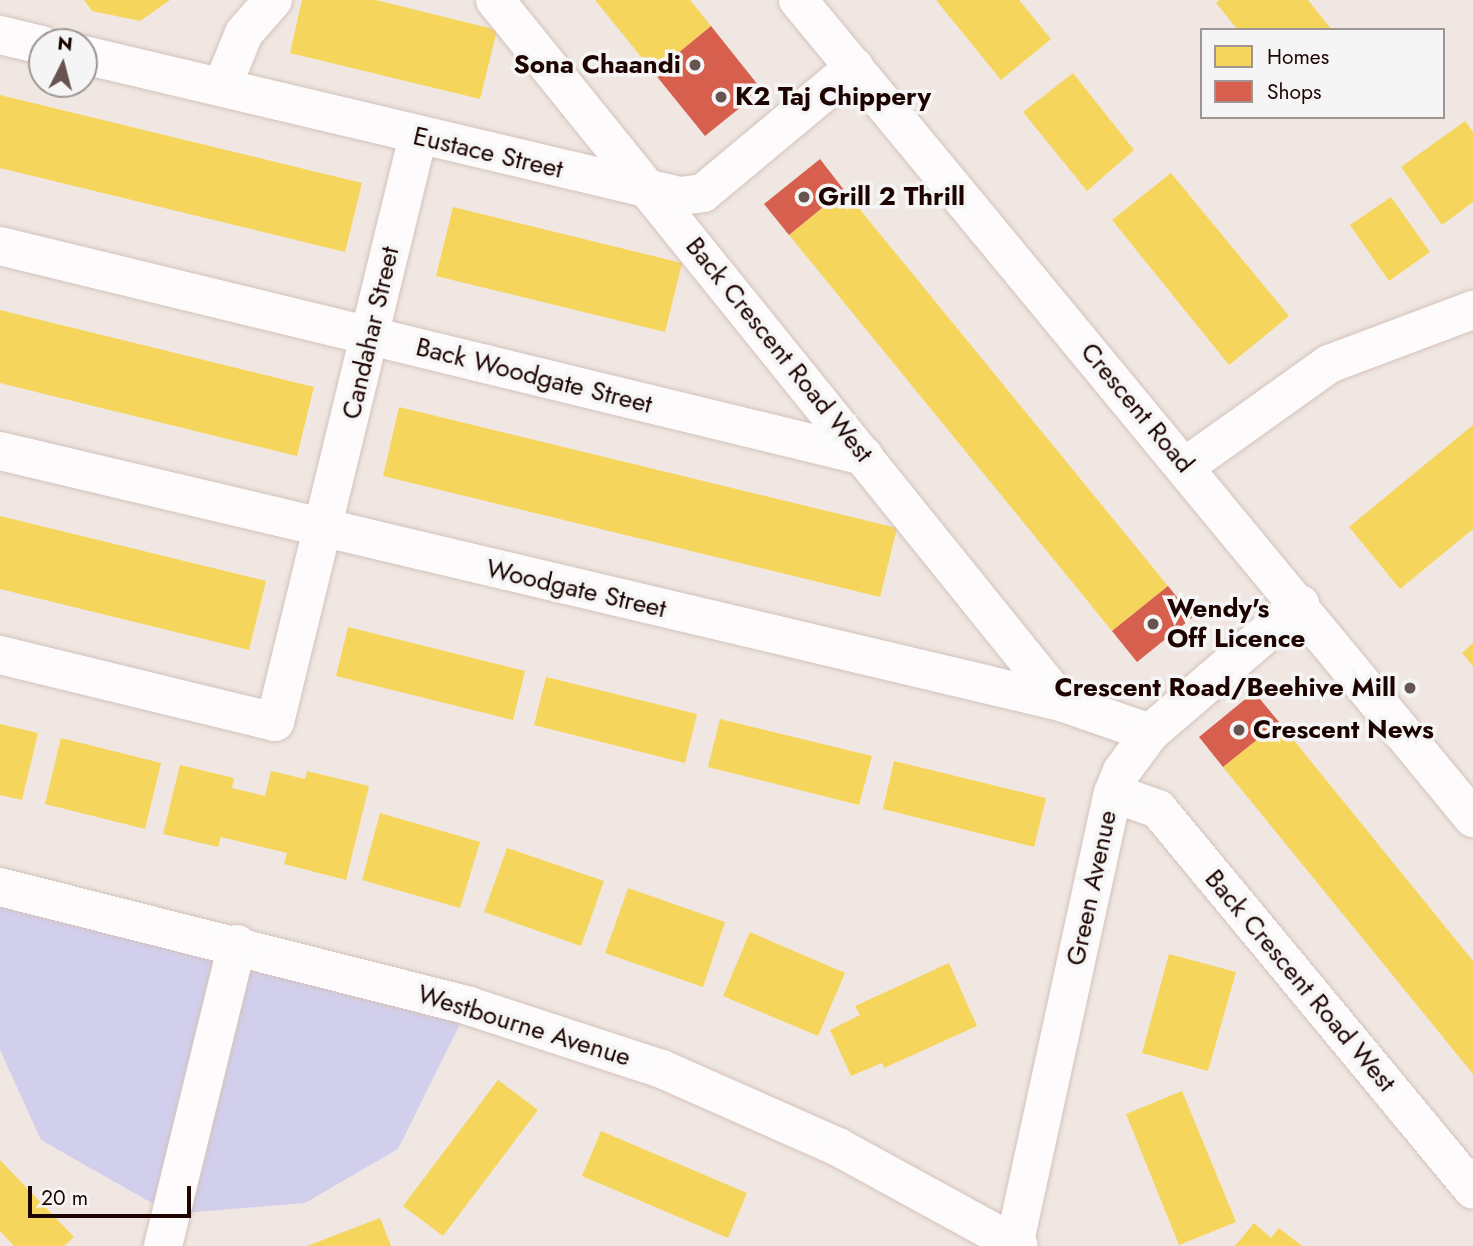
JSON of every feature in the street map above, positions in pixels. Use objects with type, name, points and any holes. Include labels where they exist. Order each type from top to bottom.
[{"type":"street","points":[[222,87],[244,33],[273,0]]},
{"type":"street","name":"Back Crescent Road West","points":[[495,0],[652,191],[1060,702]]},
{"type":"street","name":"Crescent Road","points":[[798,0],[1300,604],[1473,818]]},
{"type":"street","points":[[0,35],[28,42]]},
{"type":"street","name":"Eustace Street","points":[[98,58],[680,196],[703,193],[854,67]]},
{"type":"street","name":"Candahar Street","points":[[0,655],[275,722],[418,136]]},
{"type":"street","name":"Back Woodgate Street","points":[[0,246],[864,456]]},
{"type":"street","points":[[1185,466],[1329,365],[1473,310]]},
{"type":"street","name":"Woodgate Street","points":[[0,451],[324,530],[1060,702],[1150,733]]},
{"type":"street","name":"Green Avenue","points":[[1016,1245],[1113,793],[1122,771],[1150,733],[1300,604]]},
{"type":"street","name":"Back Crescent Road West","points":[[1113,793],[1158,809],[1473,1190]]},
{"type":"street","name":"Westbourne Avenue","points":[[0,887],[237,944],[469,1006],[662,1069],[838,1147],[1016,1245]]},
{"type":"street","points":[[163,1246],[237,944]]},
{"type":"shaded area","points":[[0,887],[469,1006],[398,1149],[305,1203],[171,1214],[41,1140],[0,1050]]},
{"type":"building: Homes","points":[[84,0],[170,0],[140,21],[92,11]]},
{"type":"building: Homes","points":[[302,0],[376,0],[497,30],[480,99],[290,53]]},
{"type":"building: Homes","points":[[595,0],[690,0],[711,26],[654,73]]},
{"type":"building: Homes","points":[[936,0],[1019,0],[1051,39],[1001,80]]},
{"type":"building: Homes","points":[[1219,0],[1308,0],[1330,28],[1236,28],[1216,3]]},
{"type":"building: Homes","points":[[1073,73],[1134,150],[1087,191],[1023,112]]},
{"type":"building: Homes","points":[[0,95],[362,183],[345,252],[0,168]]},
{"type":"building: Homes","points":[[1465,121],[1473,132],[1473,202],[1442,225],[1401,167]]},
{"type":"building: Homes","points":[[1171,173],[1289,316],[1229,365],[1112,220]]},
{"type":"building: Homes","points":[[844,190],[1168,586],[1112,631],[789,235]]},
{"type":"building: Homes","points":[[1391,197],[1430,252],[1389,281],[1350,225]]},
{"type":"building: Homes","points":[[453,207],[682,263],[665,332],[436,276]]},
{"type":"building: Homes","points":[[0,310],[314,387],[297,456],[0,383]]},
{"type":"building: Homes","points":[[399,407],[897,528],[880,597],[383,476]]},
{"type":"building: Homes","points":[[1473,425],[1473,529],[1400,589],[1349,527]]},
{"type":"building: Homes","points":[[0,516],[266,581],[249,650],[0,589]]},
{"type":"building: Homes","points":[[348,627],[525,671],[513,720],[336,676]]},
{"type":"building: Homes","points":[[1473,643],[1473,666],[1462,653]]},
{"type":"building: Homes","points":[[546,677],[697,714],[685,763],[534,725]]},
{"type":"building: Homes","points":[[720,719],[872,756],[859,805],[708,767]]},
{"type":"building: Homes","points":[[1279,722],[1473,961],[1473,1074],[1223,767]]},
{"type":"building: Homes","points":[[0,724],[38,733],[22,800],[0,795]]},
{"type":"building: Homes","points":[[61,738],[161,763],[145,829],[45,804]]},
{"type":"building: Homes","points":[[894,761],[1046,798],[1034,847],[883,809]]},
{"type":"building: Homes","points":[[180,765],[234,778],[232,788],[265,796],[271,771],[305,779],[307,771],[369,786],[346,880],[284,864],[287,853],[221,837],[218,847],[163,834]]},
{"type":"building: Homes","points":[[380,813],[480,842],[460,908],[362,880]]},
{"type":"building: Homes","points":[[507,848],[604,881],[581,946],[484,912]]},
{"type":"building: Homes","points":[[628,888],[725,922],[703,987],[605,953]]},
{"type":"building: Homes","points":[[750,932],[845,973],[818,1036],[723,996]]},
{"type":"building: Homes","points":[[1169,954],[1236,972],[1208,1071],[1142,1053]]},
{"type":"building: Homes","points":[[949,963],[977,1026],[884,1068],[882,1063],[851,1076],[830,1030],[860,1015],[855,1006]]},
{"type":"building: Homes","points":[[498,1080],[538,1110],[443,1236],[403,1206]]},
{"type":"building: Homes","points":[[1182,1091],[1236,1222],[1179,1245],[1126,1114]]},
{"type":"building: Homes","points":[[601,1131],[747,1193],[728,1238],[582,1176]]},
{"type":"building: Homes","points":[[0,1160],[74,1237],[64,1246],[14,1246],[0,1231]]},
{"type":"building: Homes","points":[[380,1218],[391,1246],[307,1246]]},
{"type":"building: Homes","points":[[1254,1223],[1271,1238],[1279,1228],[1302,1246],[1235,1246]]},
{"type":"building: Shops","points":[[711,26],[762,90],[705,136],[654,73]]},
{"type":"building: Shops","name":"Grill 2 Thrill","points":[[820,159],[844,190],[789,235],[764,204]]},
{"type":"building: Shops","name":"Wendy's Off Licence","points":[[1168,586],[1193,617],[1137,662],[1112,631]]},
{"type":"building: Shops","name":"Crescent News","points":[[1254,692],[1279,722],[1223,767],[1199,737]]},
{"type":"place","name":"Sona Chaandi","points":[[695,65]]},
{"type":"place","name":"K2 Taj Chippery","points":[[721,97]]},
{"type":"place","name":"Grill 2 Thrill","points":[[804,197]]},
{"type":"place","name":"Wendy's Off Licence","points":[[1153,624]]},
{"type":"place","name":"Crescent Road/Beehive Mill","points":[[1410,688]]},
{"type":"place","name":"Crescent News","points":[[1239,730]]}]
